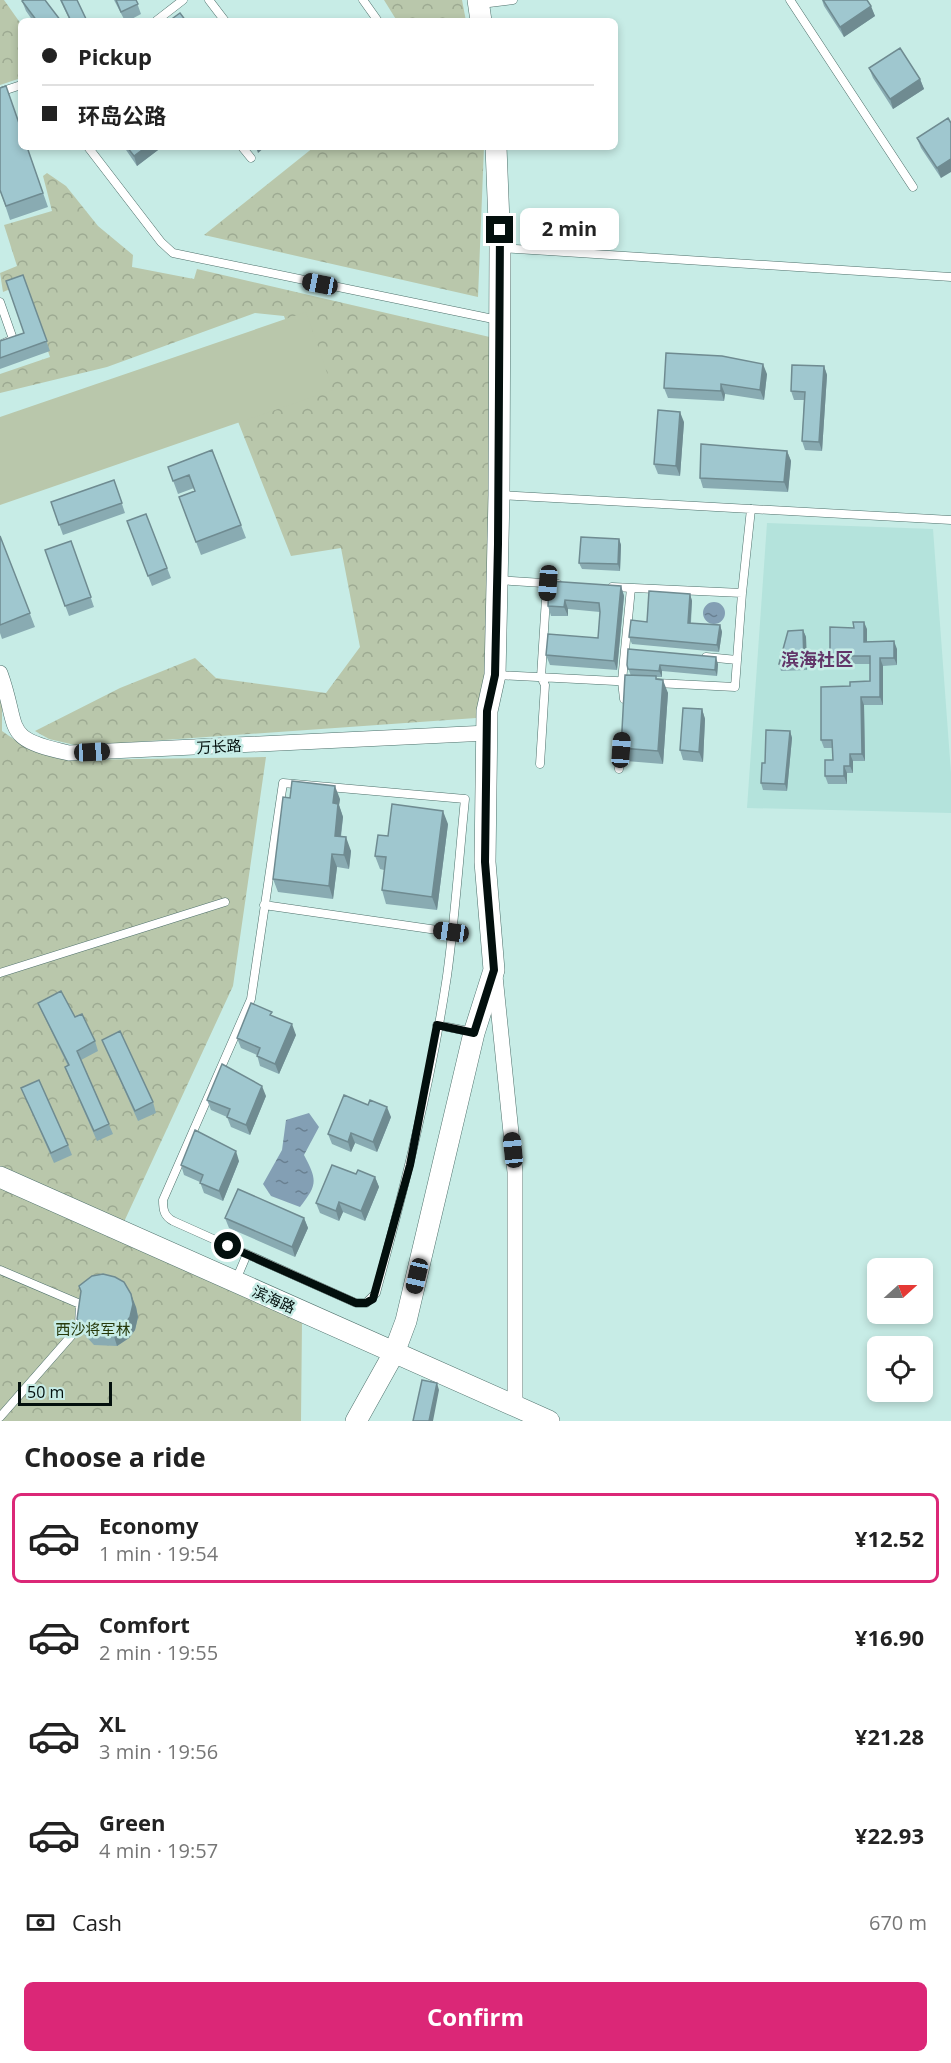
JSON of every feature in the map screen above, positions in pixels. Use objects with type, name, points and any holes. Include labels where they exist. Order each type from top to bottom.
[{"type":"street","points":[[496,150],[500,248],[499,495],[495,675],[487,711],[485,862],[515,1172],[515,1406]]},
{"type":"street","name":"万长路","points":[[0,674],[6,718],[20,737],[38,746],[69,753],[488,733]]},
{"type":"street","points":[[356,1421],[394,1353],[406,1321],[474,1033],[494,970]]},
{"type":"street","name":"滨海路","points":[[0,1177],[549,1421]]},
{"type":"lane","points":[[160,18],[183,0]]},
{"type":"lane","points":[[209,0],[223,18]]},
{"type":"lane","points":[[363,0],[376,18]]},
{"type":"lane","points":[[480,8],[513,0]]},
{"type":"lane","points":[[790,0],[913,187]]},
{"type":"lane","points":[[0,92],[18,86]]},
{"type":"lane","points":[[90,150],[161,242],[173,253],[498,320]]},
{"type":"lane","points":[[244,150],[250,158]]},
{"type":"lane","points":[[500,248],[951,277]]},
{"type":"lane","points":[[0,302],[13,339],[0,345]]},
{"type":"lane","points":[[499,495],[951,520]]},
{"type":"lane","points":[[495,675],[735,687],[742,593],[752,509]]},
{"type":"lane","points":[[497,580],[571,584]]},
{"type":"lane","points":[[540,764],[545,685],[541,677],[548,583]]},
{"type":"lane","points":[[607,586],[742,593]]},
{"type":"lane","points":[[624,705],[622,681],[631,588]]},
{"type":"lane","points":[[625,649],[636,650]]},
{"type":"lane","points":[[692,656],[737,660]]},
{"type":"lane","points":[[619,769],[622,726]]},
{"type":"lane","points":[[283,783],[465,799],[451,932],[447,976],[410,1165],[373,1299],[366,1303],[356,1303],[166,1217],[163,1200],[251,999],[283,783]]},
{"type":"lane","points":[[0,973],[225,902]]},
{"type":"lane","points":[[264,905],[451,932]]},
{"type":"lane","points":[[437,1025],[474,1033]]},
{"type":"lane","points":[[235,1282],[247,1254]]},
{"type":"lane","points":[[0,1270],[80,1304],[79,1328],[0,1417]]},
{"type":"shaded area","points":[[767,523],[933,529],[951,773],[951,813],[747,808]]},
{"type":"green space","points":[[0,0],[4,0],[18,20],[18,79],[0,85]]},
{"type":"green space","points":[[384,0],[462,0],[465,18],[395,18]]},
{"type":"green space","points":[[310,150],[484,150],[478,297],[204,235]]},
{"type":"green space","points":[[47,173],[66,186],[98,226],[133,255],[132,267],[194,279],[197,269],[494,338],[487,711],[476,718],[79,746],[49,739],[35,731],[120,688],[195,658],[216,678],[326,693],[360,647],[341,548],[291,556],[237,419],[310,393],[284,316],[255,313],[107,367],[0,393],[0,374],[50,357],[25,283],[3,292],[0,273],[17,266],[4,225],[52,211],[43,176]]},
{"type":"green space","points":[[306,312],[333,390],[0,505],[0,417]]},
{"type":"green space","points":[[0,699],[2,731],[28,749],[72,760],[266,757],[233,986],[123,1224],[0,1166]]},
{"type":"green space","name":"西沙将军林","points":[[0,1186],[302,1321],[301,1421],[0,1421]]},
{"type":"water","points":[[714,602],[722,605],[725,613],[722,621],[714,624],[706,621],[703,613],[706,605]]},
{"type":"water","points":[[309,1113],[319,1127],[304,1155],[314,1182],[310,1193],[300,1207],[271,1196],[263,1184],[282,1150],[286,1120]]},
{"type":"building","points":[[45,0],[59,18],[35,18],[22,1]]},
{"type":"building","points":[[61,0],[77,0],[86,18],[70,18]]},
{"type":"building","points":[[116,0],[136,0],[138,4],[121,12]]},
{"type":"building","points":[[823,0],[867,0],[871,6],[840,27]]},
{"type":"building","points":[[180,13],[184,18],[173,18]]},
{"type":"building","points":[[900,48],[920,79],[890,99],[869,68]]},
{"type":"building","points":[[6,86],[18,120],[18,150],[28,150],[43,193],[6,206],[0,190],[0,88]]},
{"type":"building","points":[[948,118],[951,123],[951,159],[937,168],[917,138]]},
{"type":"building","points":[[129,150],[142,150],[134,156]]},
{"type":"building","points":[[23,275],[47,341],[0,358],[0,341],[24,333],[6,281]]},
{"type":"building","points":[[666,353],[722,356],[763,364],[760,390],[721,384],[721,391],[664,388]]},
{"type":"building","points":[[792,365],[824,366],[819,442],[802,441],[805,392],[791,391]]},
{"type":"building","points":[[658,410],[680,412],[676,466],[654,464]]},
{"type":"building","points":[[701,444],[787,451],[784,482],[700,478]]},
{"type":"building","points":[[212,450],[241,525],[196,542],[179,497],[195,491],[189,475],[173,481],[168,467]]},
{"type":"building","points":[[114,480],[122,503],[59,525],[51,502]]},
{"type":"building","points":[[146,514],[167,568],[148,576],[127,521]]},
{"type":"building","points":[[0,536],[30,613],[0,625]]},
{"type":"building","points":[[581,537],[619,539],[618,564],[579,563]]},
{"type":"building","points":[[71,541],[91,597],[65,606],[45,550]]},
{"type":"building","points":[[549,581],[621,586],[614,661],[546,655],[548,634],[598,638],[600,612],[599,603],[565,600],[564,607],[548,606]]},
{"type":"building","points":[[649,591],[690,594],[688,623],[720,625],[717,645],[629,637],[631,620],[647,622]]},
{"type":"building","points":[[853,622],[864,622],[864,642],[894,641],[894,658],[880,658],[880,697],[861,697],[862,754],[850,754],[850,766],[844,766],[844,776],[825,776],[825,760],[833,760],[832,740],[821,740],[821,687],[850,686],[850,682],[870,681],[870,656],[840,656],[840,662],[830,662],[830,627],[854,628]]},
{"type":"building","points":[[803,630],[804,663],[779,664],[788,631]]},
{"type":"building","points":[[628,649],[716,657],[715,670],[660,665],[659,671],[628,669]]},
{"type":"building","points":[[625,675],[656,676],[656,679],[663,680],[658,751],[621,748]]},
{"type":"building","points":[[683,708],[702,709],[699,752],[680,750]]},
{"type":"building","points":[[766,730],[790,731],[785,784],[761,783],[762,763],[765,763]]},
{"type":"building","points":[[292,781],[335,786],[333,803],[338,804],[335,836],[346,837],[344,855],[332,854],[329,886],[273,879],[283,797],[290,798]]},
{"type":"building","points":[[392,804],[443,811],[432,897],[382,890],[386,857],[375,856],[378,835],[388,836]]},
{"type":"building","points":[[61,991],[75,1017],[82,1014],[95,1041],[77,1051],[109,1124],[94,1131],[65,1067],[69,1065],[38,1003]]},
{"type":"building","points":[[251,1003],[272,1012],[270,1015],[292,1024],[275,1064],[257,1056],[260,1048],[237,1038]]},
{"type":"building","points":[[120,1031],[153,1102],[135,1111],[102,1040]]},
{"type":"building","points":[[222,1064],[262,1086],[246,1125],[227,1117],[230,1109],[207,1100]]},
{"type":"building","points":[[39,1080],[68,1145],[51,1153],[21,1088]]},
{"type":"building","points":[[344,1095],[368,1105],[370,1100],[387,1107],[373,1142],[351,1133],[348,1142],[328,1134]]},
{"type":"building","points":[[195,1130],[236,1151],[219,1191],[200,1183],[203,1175],[181,1165]]},
{"type":"building","points":[[332,1165],[356,1174],[358,1170],[375,1177],[361,1211],[339,1202],[336,1211],[316,1203]]},
{"type":"building","points":[[238,1189],[304,1218],[292,1247],[225,1218]]},
{"type":"building","points":[[103,1274],[124,1282],[131,1294],[133,1304],[130,1317],[113,1333],[90,1331],[77,1319],[81,1291],[79,1286],[92,1276]]},
{"type":"building","points":[[422,1380],[437,1383],[429,1421],[413,1421]]},
{"type":"district","name":"滨海社区","points":[[817,659]]},
{"type":"route","points":[[228,1246],[356,1303],[366,1303],[373,1299],[410,1165],[437,1025],[474,1033],[494,970],[485,862],[487,711],[495,675],[499,495],[500,230]]}]
